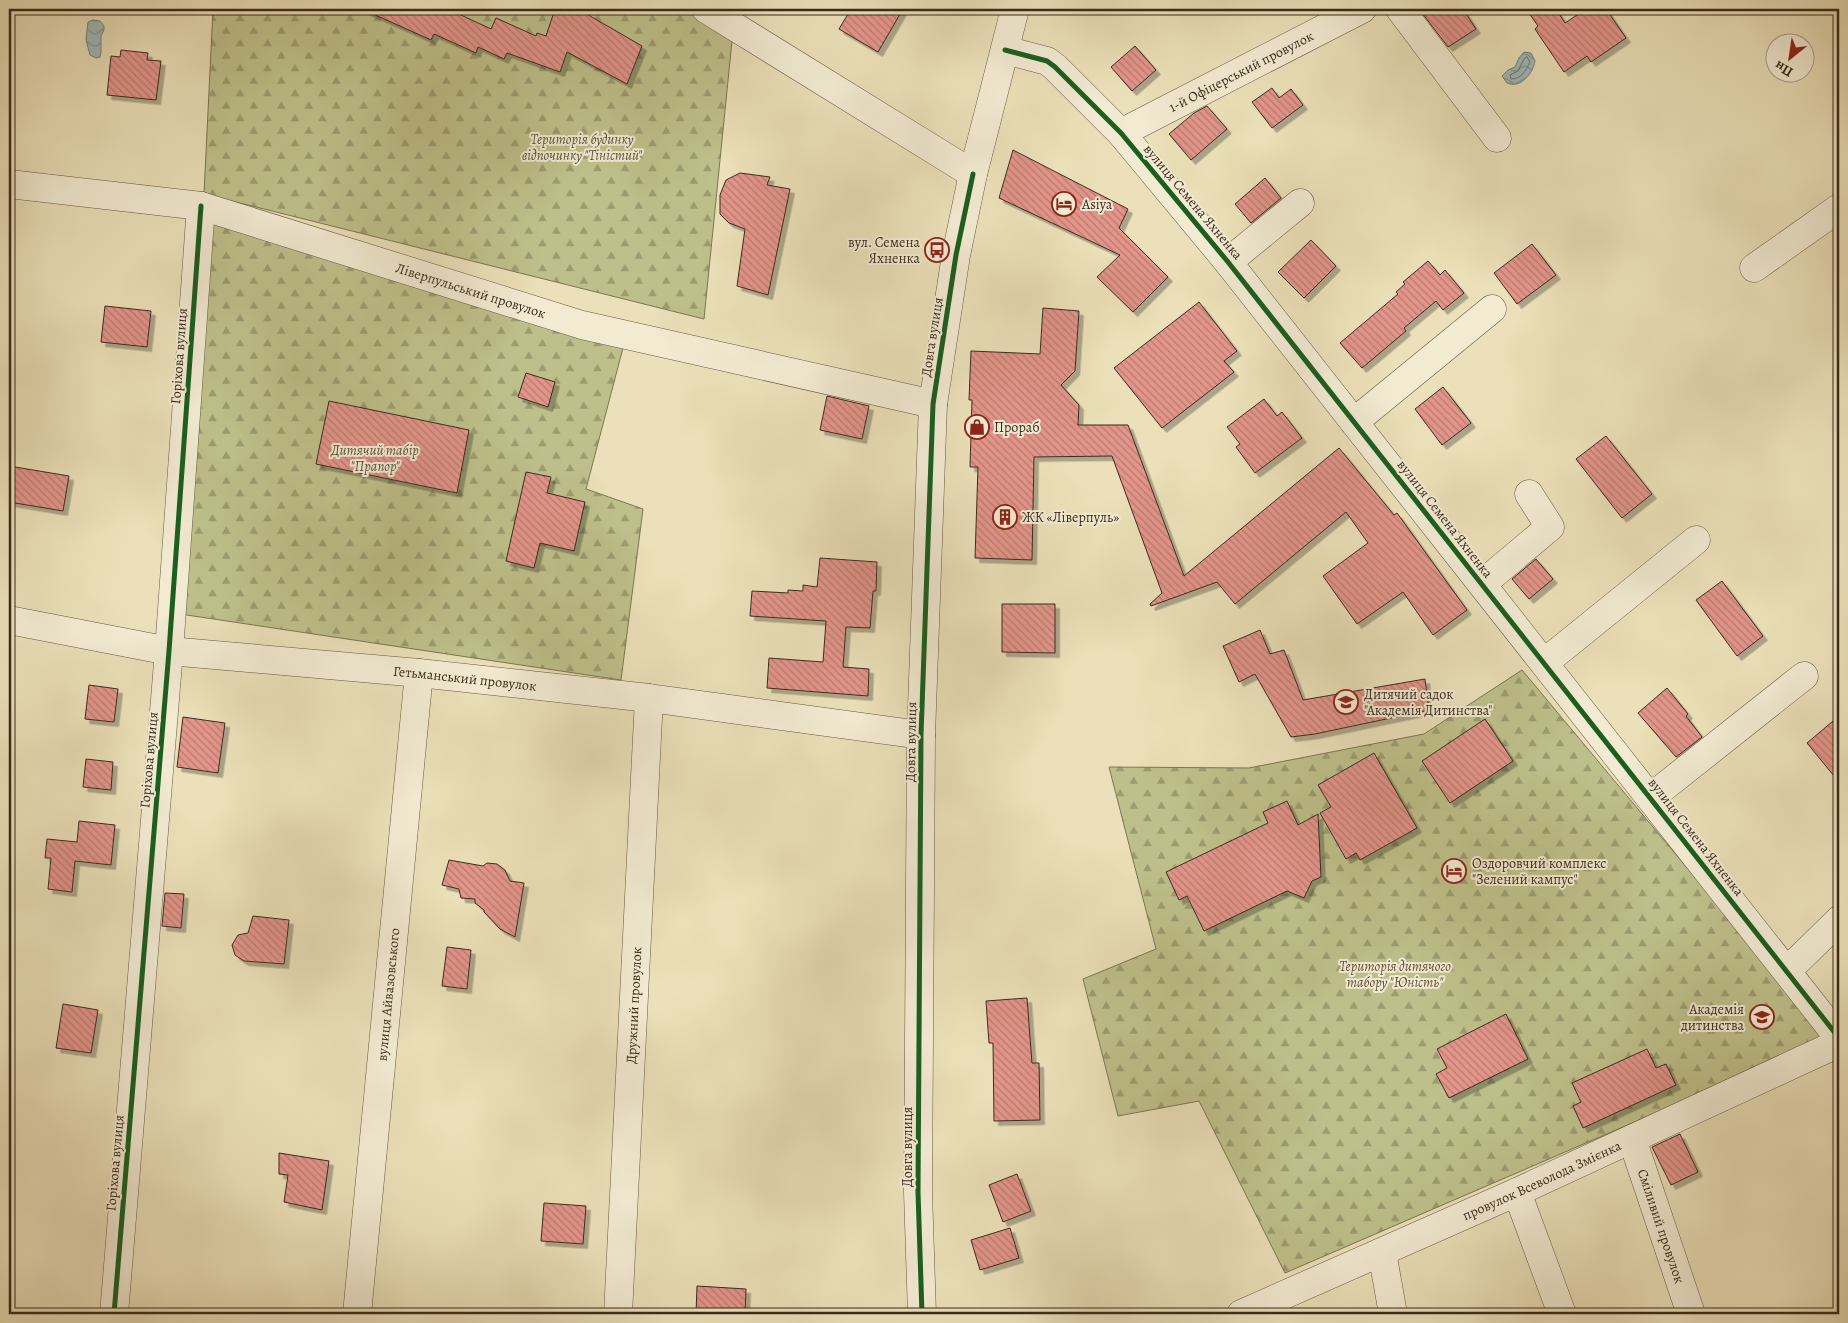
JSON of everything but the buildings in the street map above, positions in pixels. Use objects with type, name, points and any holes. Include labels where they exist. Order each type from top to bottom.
[{"type":"street","points":[[706,9],[973,174]]},
{"type":"street","name":"Довга вулиця","points":[[922,1314],[918,1192],[921,735],[932,404],[956,256],[973,174],[1015,9]]},
{"type":"street","name":"1-й Офіцерський провулок","points":[[1121,134],[1362,9]]},
{"type":"street","points":[[1400,9],[1496,138]]},
{"type":"street","name":"вулиця Семена Яхненка","points":[[1005,50],[1047,62],[1056,67],[1121,134],[1228,262],[1839,1038]]},
{"type":"street","name":"Ліверпульський провулок","points":[[9,184],[201,206],[582,325],[932,404]]},
{"type":"street","points":[[1228,262],[1300,204]]},
{"type":"street","name":"Горіхова вулиця","points":[[114,1314],[169,651],[201,206]]},
{"type":"street","points":[[1754,268],[1839,208]]},
{"type":"street","points":[[1354,422],[1492,309]]},
{"type":"street","points":[[1482,584],[1550,528],[1528,494]]},
{"type":"street","points":[[1544,663],[1696,540]]},
{"type":"street","name":"Гетьманський провулок","points":[[9,620],[169,651],[419,673],[649,698],[921,735]]},
{"type":"street","name":"вулиця Айвазовського","points":[[357,1314],[419,673]]},
{"type":"street","points":[[1650,798],[1804,676]]},
{"type":"street","name":"Дружний провулок","points":[[618,1314],[649,698]]},
{"type":"street","points":[[1786,971],[1839,920]]},
{"type":"street","name":"провулок Всеволода Змієнка","points":[[1241,1314],[1518,1192],[1839,1042]]},
{"type":"street","name":"Сміливий провулок","points":[[1632,1139],[1691,1314]]},
{"type":"street","points":[[1518,1192],[1562,1314]]},
{"type":"street","points":[[1382,1252],[1393,1314]]},
{"type":"green space","name":"Територія будинку відпочинку \"Тіністий\"","points":[[213,9],[697,9],[733,31],[704,319],[204,194]]},
{"type":"green space","name":"Дитячий табір \"Прапор\"","points":[[209,217],[624,344],[586,489],[643,509],[621,680],[180,614]]},
{"type":"green space","name":"Територія дитячого табору \"Юність\"","points":[[1522,670],[1829,1038],[1285,1273],[1199,1101],[1118,1116],[1083,979],[1156,949],[1109,767],[1249,768],[1424,734]]},
{"type":"water","points":[[93,20],[100,21],[104,26],[101,36],[100,57],[96,58],[90,55],[86,40],[88,22]]},
{"type":"water","points":[[1524,52],[1531,53],[1535,61],[1532,70],[1526,79],[1521,82],[1517,84],[1507,83],[1502,76],[1508,70],[1515,67]]},
{"type":"cycle path","points":[[1005,50],[1047,61],[1121,133],[1228,262],[1839,1038]]},
{"type":"cycle path","points":[[922,1314],[918,1192],[921,735],[933,404],[956,255],[973,174]]},
{"type":"cycle path","points":[[114,1314],[169,651],[201,206]]},
{"type":"place","name":"Asiya","points":[[1064,204]]},
{"type":"place","name":"вул. Семена Яхненка","points":[[937,250]]},
{"type":"place","name":"Прораб","points":[[977,427]]},
{"type":"place","name":"ЖК «Ліверпуль»","points":[[1005,517]]},
{"type":"place","name":"Дитячий садок \"Академія Дитинства\"","points":[[1346,702]]},
{"type":"place","name":"Оздоровчий комплекс \"Зелений кампус\"","points":[[1454,871]]},
{"type":"place","name":"Академія дитинства","points":[[1762,1017]]}]
